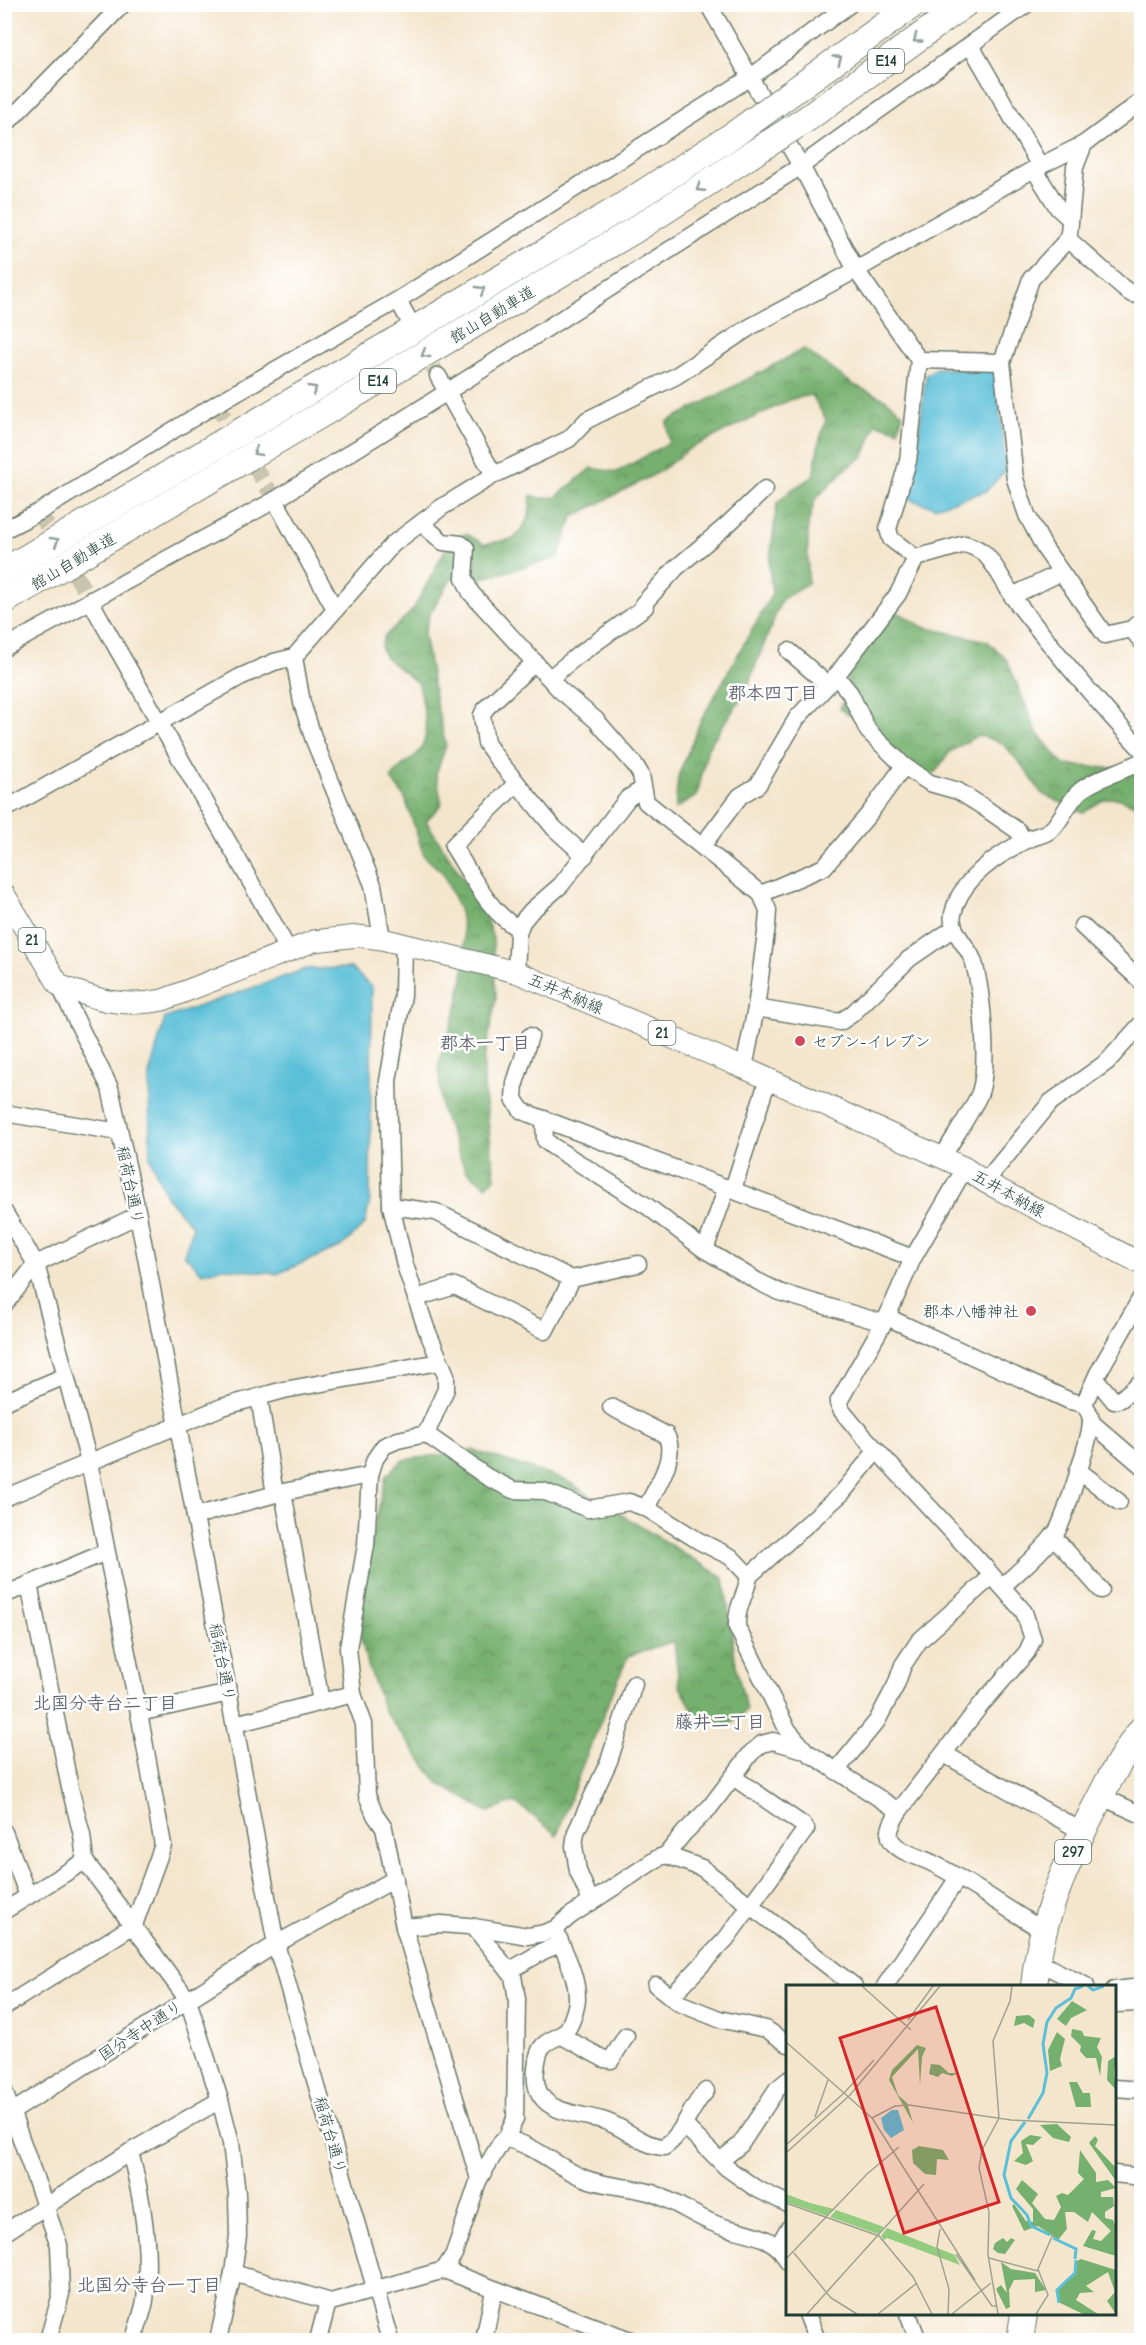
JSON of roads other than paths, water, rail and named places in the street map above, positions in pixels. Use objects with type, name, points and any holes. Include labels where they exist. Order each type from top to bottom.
[{"type":"highway","name":"館山自動車道","points":[[4,571],[618,209],[736,133],[914,4]]},
{"type":"highway","name":"館山自動車道","points":[[4,601],[633,231],[808,118],[965,4]]},
{"type":"highway","name":"297","points":[[1035,1974],[1042,1930],[1062,1874],[1116,1766],[1142,1729]]},
{"type":"highway","points":[[1020,2340],[1024,2315]]},
{"type":"main road","name":"21","points":[[4,894],[59,985]]},
{"type":"main road","name":"五井本納線","points":[[59,985],[112,1003],[146,1003],[163,1000],[314,941],[358,936],[382,939],[516,972],[744,1068],[965,1168],[985,1182],[1142,1264]]},
{"type":"street","points":[[4,126],[123,4]]},
{"type":"street","points":[[708,4],[801,166],[856,270],[919,360],[909,461],[888,529],[891,539],[916,558]]},
{"type":"street","points":[[4,530],[39,512],[216,404],[398,300],[751,77],[850,4]]},
{"type":"street","points":[[4,648],[275,500],[447,392],[801,166],[1028,4]]},
{"type":"street","points":[[971,46],[1058,208],[1070,219]]},
{"type":"street","points":[[4,810],[240,677],[274,662],[294,657],[393,544],[494,475],[569,439],[587,420],[676,376],[750,327],[1084,144],[1142,101]]},
{"type":"street","points":[[1084,144],[1075,167],[1067,238],[1031,279],[1002,362],[1015,479],[1027,515],[1060,573],[1105,635],[1138,630]]},
{"type":"street","points":[[1067,238],[1123,288],[1132,294],[1142,296]]},
{"type":"street","points":[[398,300],[411,324]]},
{"type":"street","points":[[919,360],[1002,362]]},
{"type":"street","points":[[438,376],[494,475]]},
{"type":"street","points":[[550,678],[644,606],[676,568],[765,489]]},
{"type":"street","points":[[275,500],[335,609]]},
{"type":"street","points":[[421,523],[443,542],[461,544],[466,548],[464,578],[471,593],[560,690],[596,720],[635,765],[641,775],[646,802],[761,894],[768,910],[756,1008],[744,1068]]},
{"type":"street","points":[[702,846],[740,796],[758,785],[797,718],[832,680],[898,594],[916,558],[965,544],[983,552],[996,568],[1012,596],[1141,759],[1079,792],[1052,828],[1042,835],[1024,841],[994,860],[966,886],[952,917],[954,928],[974,961],[980,1006],[983,1082],[942,1158]]},
{"type":"street","points":[[1012,596],[1060,573]]},
{"type":"street","points":[[90,600],[288,950]]},
{"type":"street","points":[[789,651],[850,693],[868,731],[904,766],[930,783],[958,791],[1018,831],[1024,841]]},
{"type":"street","points":[[294,657],[303,703],[314,740],[373,885],[382,939]]},
{"type":"street","points":[[535,662],[486,708],[482,715],[486,743],[554,828],[585,856]]},
{"type":"street","points":[[761,894],[824,867],[869,814],[904,766]]},
{"type":"street","points":[[517,783],[453,846],[494,907],[506,922],[519,929]]},
{"type":"street","points":[[516,972],[519,929],[531,911],[561,885],[628,798],[643,789]]},
{"type":"street","points":[[1082,926],[1142,982]]},
{"type":"street","points":[[756,1008],[840,1022],[852,1014],[909,959],[954,928]]},
{"type":"street","points":[[404,945],[403,995],[388,1081],[391,1206],[416,1298],[439,1362],[446,1375],[447,1389],[426,1434]]},
{"type":"street","name":"稲荷台通り","points":[[59,985],[110,1088],[138,1215],[276,1944],[285,1982],[390,2340]]},
{"type":"street","points":[[985,1182],[1051,1102],[1107,1062],[1142,1023]]},
{"type":"street","points":[[530,1036],[515,1083],[514,1099],[522,1111],[912,1258]]},
{"type":"street","points":[[705,1250],[730,1188],[768,1079]]},
{"type":"street","points":[[4,1113],[119,1132]]},
{"type":"street","points":[[544,1119],[545,1140],[552,1146],[647,1206],[705,1250],[778,1292],[885,1320],[1070,1401],[1084,1404]]},
{"type":"street","points":[[965,1168],[912,1258],[885,1320],[838,1403],[842,1411],[1023,1612],[1033,1639],[1027,1652],[980,1706],[899,1811],[892,1825],[890,1836],[894,1844],[958,1878],[1042,1930]]},
{"type":"street","points":[[391,1206],[436,1212],[572,1279],[638,1264]]},
{"type":"street","points":[[4,1212],[36,1264],[88,1462],[140,1713],[163,1845],[134,1925],[4,2007]]},
{"type":"street","points":[[4,1305],[36,1264],[138,1215]]},
{"type":"street","points":[[416,1298],[455,1286],[545,1331],[572,1279]]},
{"type":"street","points":[[1142,1296],[1084,1404],[1091,1422],[1142,1466]]},
{"type":"street","points":[[4,1498],[222,1407],[284,1390],[439,1362]]},
{"type":"street","points":[[4,1402],[65,1376]]},
{"type":"street","points":[[1096,1379],[1114,1401],[1121,1399],[1142,1381]]},
{"type":"street","points":[[259,1397],[321,1702]]},
{"type":"street","points":[[611,1407],[666,1435],[671,1443],[665,1466],[646,1508]]},
{"type":"street","points":[[836,1771],[877,1721],[903,1665],[920,1641],[1053,1536],[1059,1528],[1091,1422]]},
{"type":"street","points":[[479,2179],[404,1927],[384,1828],[375,1815],[367,1795],[364,1724],[353,1694],[348,1648],[366,1545],[370,1475],[375,1458],[384,1446],[398,1440],[426,1434],[487,1477],[513,1490],[543,1491],[588,1509],[629,1502],[646,1508],[699,1541],[731,1557],[749,1576]]},
{"type":"street","points":[[804,1750],[787,1729],[737,1627],[736,1612],[749,1576],[842,1492],[877,1450]]},
{"type":"street","points":[[1078,1470],[1119,1502]]},
{"type":"street","points":[[195,1515],[279,1493],[370,1475]]},
{"type":"street","points":[[1053,1536],[1101,1590]]},
{"type":"street","points":[[4,1594],[106,1552]]},
{"type":"street","points":[[29,1584],[70,1788],[82,1835],[85,1861],[188,2000],[220,2100],[231,2143],[237,2194],[237,2236],[233,2273],[218,2340]]},
{"type":"street","points":[[591,1902],[578,1871],[574,1846],[576,1832],[609,1761],[634,1684]]},
{"type":"street","points":[[140,1713],[229,1693]]},
{"type":"street","points":[[235,1724],[353,1694]]},
{"type":"street","points":[[510,1971],[544,1950],[591,1902],[666,1855],[684,1833],[711,1807],[751,1753],[762,1744],[782,1742],[804,1750],[899,1811]]},
{"type":"street","points":[[944,1754],[1083,1832]]},
{"type":"street","points":[[671,1997],[726,1939],[806,1829],[804,1825],[733,1777]]},
{"type":"street","points":[[1100,1796],[1142,1815]]},
{"type":"street","points":[[4,1833],[28,1896]]},
{"type":"street","points":[[666,1855],[702,1868],[850,1985]]},
{"type":"street","points":[[4,1911],[85,1861]]},
{"type":"street","points":[[886,1985],[958,1878]]},
{"type":"street","name":"国分寺中通り","points":[[9,2114],[276,1944],[395,1879]]},
{"type":"street","points":[[404,1927],[441,1924],[528,1936],[558,1936]]},
{"type":"street","points":[[444,2270],[454,2254],[479,2179],[502,2141],[506,2139],[514,2119],[517,2010],[513,1976],[474,1927]]},
{"type":"street","points":[[558,1936],[572,1972],[577,1999],[572,2019],[565,2032],[543,2045],[539,2052],[534,2085],[545,2103],[554,2108],[606,2121],[655,2146],[664,2147],[685,2126],[698,2099],[706,2091]]},
{"type":"street","points":[[1035,1974],[1082,1985]]},
{"type":"street","points":[[656,1985],[679,2003],[699,2012],[766,2029],[786,2043]]},
{"type":"street","points":[[1116,1990],[1142,1987]]},
{"type":"street","points":[[1116,2004],[1142,2003]]},
{"type":"street","points":[[560,2035],[604,2059],[611,2060],[626,2036]]},
{"type":"street","points":[[721,2160],[740,2145],[777,2089],[786,2082]]},
{"type":"street","points":[[1116,2088],[1142,2090]]},
{"type":"street","points":[[4,2091],[9,2114],[59,2245],[61,2294],[48,2340]]},
{"type":"street","points":[[4,2233],[130,2152],[220,2100]]},
{"type":"street","points":[[685,2126],[755,2188],[786,2203]]},
{"type":"street","points":[[506,2139],[533,2150],[585,2179],[652,2193],[713,2224],[758,2236],[778,2246],[786,2258]]},
{"type":"street","points":[[130,2152],[142,2198],[147,2248],[145,2301],[134,2340]]},
{"type":"street","points":[[1116,2174],[1142,2177]]},
{"type":"street","points":[[778,2246],[786,2232]]},
{"type":"street","points":[[233,2273],[328,2302],[444,2270],[630,2340]]},
{"type":"street","points":[[484,2340],[494,2290]]},
{"type":"street","points":[[318,2340],[328,2302]]},
{"type":"street","points":[[808,2315],[817,2340]]},
{"type":"street","points":[[909,2315],[918,2340]]},
{"type":"water","points":[[936,368],[996,371],[1006,470],[986,491],[935,507],[911,500],[905,492],[916,455],[926,375]]},
{"type":"water","points":[[351,968],[372,987],[370,1201],[365,1224],[342,1246],[277,1274],[224,1268],[202,1273],[184,1254],[193,1227],[166,1196],[150,1157],[149,1075],[165,1018],[306,969]]},
{"type":"tunnel","points":[[411,324],[438,376]]},
{"type":"tunnel","points":[[216,404],[275,500]]},
{"type":"tunnel","points":[[39,512],[90,600]]},
{"type":"place","name":"セブン-イレブン","points":[[800,1041]]},
{"type":"place","name":"郡本八幡神社","points":[[1031,1311]]},
{"type":"district","name":"郡本四丁目","points":[[773,693]]},
{"type":"district","name":"郡本一丁目","points":[[485,1043]]},
{"type":"district","name":"北国分寺台二丁目","points":[[105,1703]]},
{"type":"district","name":"藤井二丁目","points":[[720,1722]]},
{"type":"district","name":"北国分寺台一丁目","points":[[149,2285]]}]
